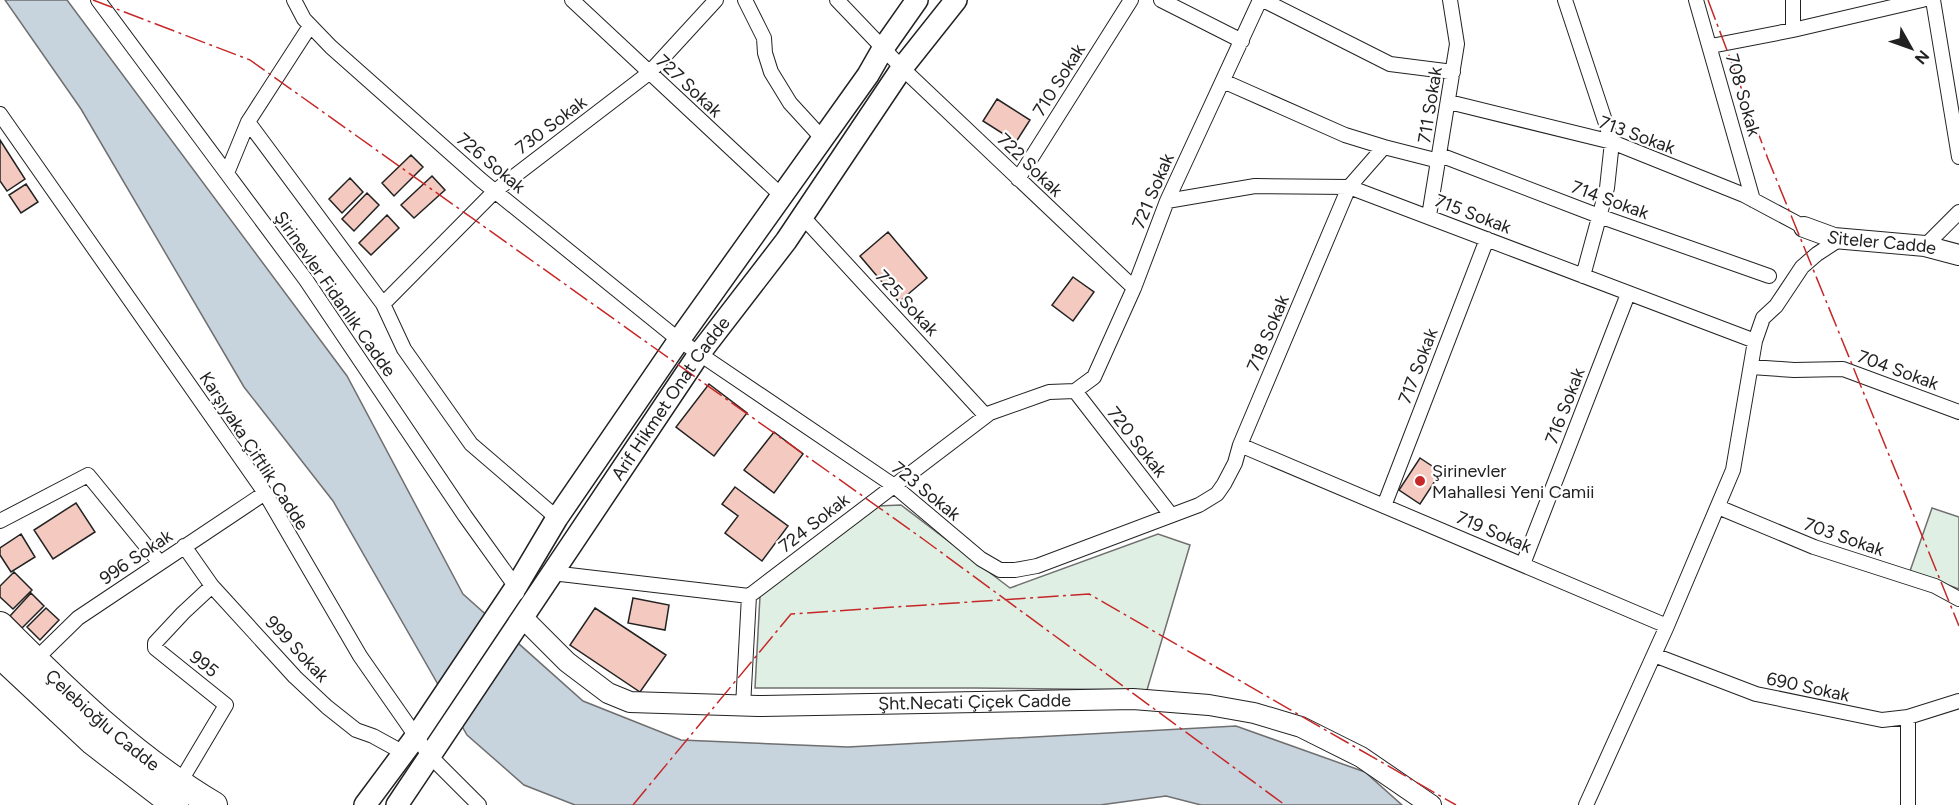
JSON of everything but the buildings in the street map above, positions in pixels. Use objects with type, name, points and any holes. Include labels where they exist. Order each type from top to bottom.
[{"type":"highway","name":"Çelebioğlu Cadde","points":[[0,625],[177,794]]},
{"type":"highway","name":"Çelebioğlu Cadde","points":[[0,655],[93,742],[177,794],[214,805]]},
{"type":"main road","name":"Arif Hikmet Onat Cadde","points":[[365,805],[404,753],[516,587],[556,518],[679,339],[783,197],[868,75],[916,0]]},
{"type":"main road","name":"Arif Hikmet Onat Cadde","points":[[397,805],[699,354],[786,241],[902,68],[956,0]]},
{"type":"street","name":"Şirinevler Fidanlık Cadde","points":[[98,0],[306,280],[465,516],[516,587],[519,625]]},
{"type":"street","name":"726 Sokak","points":[[294,0],[304,19],[331,47],[495,191],[679,339]]},
{"type":"street","name":"727 Sokak","points":[[572,0],[783,197]]},
{"type":"street","name":"730 Sokak","points":[[383,304],[495,191],[649,73],[716,0]]},
{"type":"street","points":[[746,0],[764,38],[765,53],[771,72],[790,103],[823,139]]},
{"type":"street","name":"722 Sokak","points":[[837,0],[902,68],[1134,288]]},
{"type":"street","name":"710 Sokak","points":[[1018,179],[1131,0]]},
{"type":"street","points":[[1161,0],[1242,41]]},
{"type":"street","points":[[1261,0],[1390,64],[1453,72]]},
{"type":"street","name":"721 Sokak","points":[[1075,391],[1094,377],[1134,288],[1167,201],[1261,0]]},
{"type":"street","name":"711 Sokak","points":[[1429,216],[1457,44],[1450,0]]},
{"type":"street","points":[[1565,0],[1612,142],[1607,188],[1582,276]]},
{"type":"street","name":"708 Sokak","points":[[1696,0],[1711,46],[1753,200]]},
{"type":"street","points":[[1793,0],[1794,30]]},
{"type":"street","points":[[1711,46],[1794,30],[1884,5],[1922,0]]},
{"type":"street","points":[[1933,0],[1959,157]]},
{"type":"street","points":[[227,173],[249,122],[310,26]]},
{"type":"street","name":"714 Sokak","points":[[1223,81],[1345,135],[1383,147],[1439,158],[1769,276]]},
{"type":"street","name":"713 Sokak","points":[[1449,102],[1612,142],[1753,200],[1804,227]]},
{"type":"street","name":"Karşıyaka Çiftlik Cadde","points":[[0,114],[265,493],[360,656],[422,727],[429,755],[479,805]]},
{"type":"street","points":[[249,122],[383,304],[405,349],[471,444],[556,518]]},
{"type":"street","name":"718 Sokak","points":[[1171,515],[1199,505],[1217,495],[1235,463],[1240,445],[1350,186],[1383,147]]},
{"type":"street","name":"715 Sokak","points":[[1167,201],[1255,186],[1350,186],[1755,341]]},
{"type":"street","points":[[1925,246],[1959,212]]},
{"type":"street","name":"725 Sokak","points":[[802,216],[986,416]]},
{"type":"street","name":"Siteler Cadde","points":[[1804,227],[1840,239],[1925,246],[1959,255]]},
{"type":"street","name":"717 Sokak","points":[[1384,506],[1487,239]]},
{"type":"street","points":[[1586,805],[1667,627],[1733,470],[1755,341],[1763,318],[1776,306],[1802,267],[1840,239]]},
{"type":"street","name":"716 Sokak","points":[[1523,564],[1628,294]]},
{"type":"street","name":"723 Sokak","points":[[679,339],[893,485],[981,559],[1000,570],[1037,566],[1171,515]]},
{"type":"street","name":"704 Sokak","points":[[1751,367],[1794,370],[1843,369],[1959,412]]},
{"type":"street","name":"724 Sokak","points":[[749,596],[986,416],[1049,392],[1075,391]]},
{"type":"street","name":"720 Sokak","points":[[1075,391],[1171,515]]},
{"type":"street","name":"719 Sokak","points":[[1240,445],[1667,627]]},
{"type":"street","points":[[0,521],[88,475],[160,563]]},
{"type":"street","name":"996 Sokak","points":[[35,660],[78,618],[265,493]]},
{"type":"street","name":"703 Sokak","points":[[1718,507],[1814,547],[1935,586],[1959,599]]},
{"type":"street","name":"999 Sokak","points":[[184,546],[212,586],[295,676],[327,707],[356,730],[373,736],[404,753]]},
{"type":"street","points":[[552,573],[749,596],[743,706]]},
{"type":"street","name":"995","points":[[177,794],[226,705],[155,648],[155,643],[212,586]]},
{"type":"street","name":"Şht.Necati Çiçek Cadde","points":[[519,625],[608,693],[630,702],[743,706],[1133,699],[1209,705],[1254,712],[1301,727],[1361,757],[1431,805]]},
{"type":"street","name":"690 Sokak","points":[[1654,655],[1756,694],[1882,720],[1908,717],[1959,701]]},
{"type":"street","points":[[1908,717],[1908,805]]},
{"type":"green space","points":[[901,505],[1010,588],[1158,534],[1190,545],[1147,690],[755,688],[760,596],[877,506]]},
{"type":"green space","points":[[1932,508],[1959,517],[1959,589],[1910,571]]},
{"type":"shaded area","points":[[5,0],[67,0],[347,376],[463,594],[583,701],[681,740],[848,747],[1236,726],[1365,772],[1402,805],[1201,805],[1166,796],[1100,805],[575,805],[524,785],[467,735],[333,501],[244,387],[81,109]]},
{"type":"power","points":[[93,0],[250,60],[923,539],[1285,805]]},
{"type":"power","points":[[1708,0],[1768,159],[1959,626]]},
{"type":"power","points":[[633,805],[791,614],[1089,594],[1456,805]]},
{"type":"place","name":"Şirinevler Mahallesi Yeni Camii","points":[[1420,481]]}]
